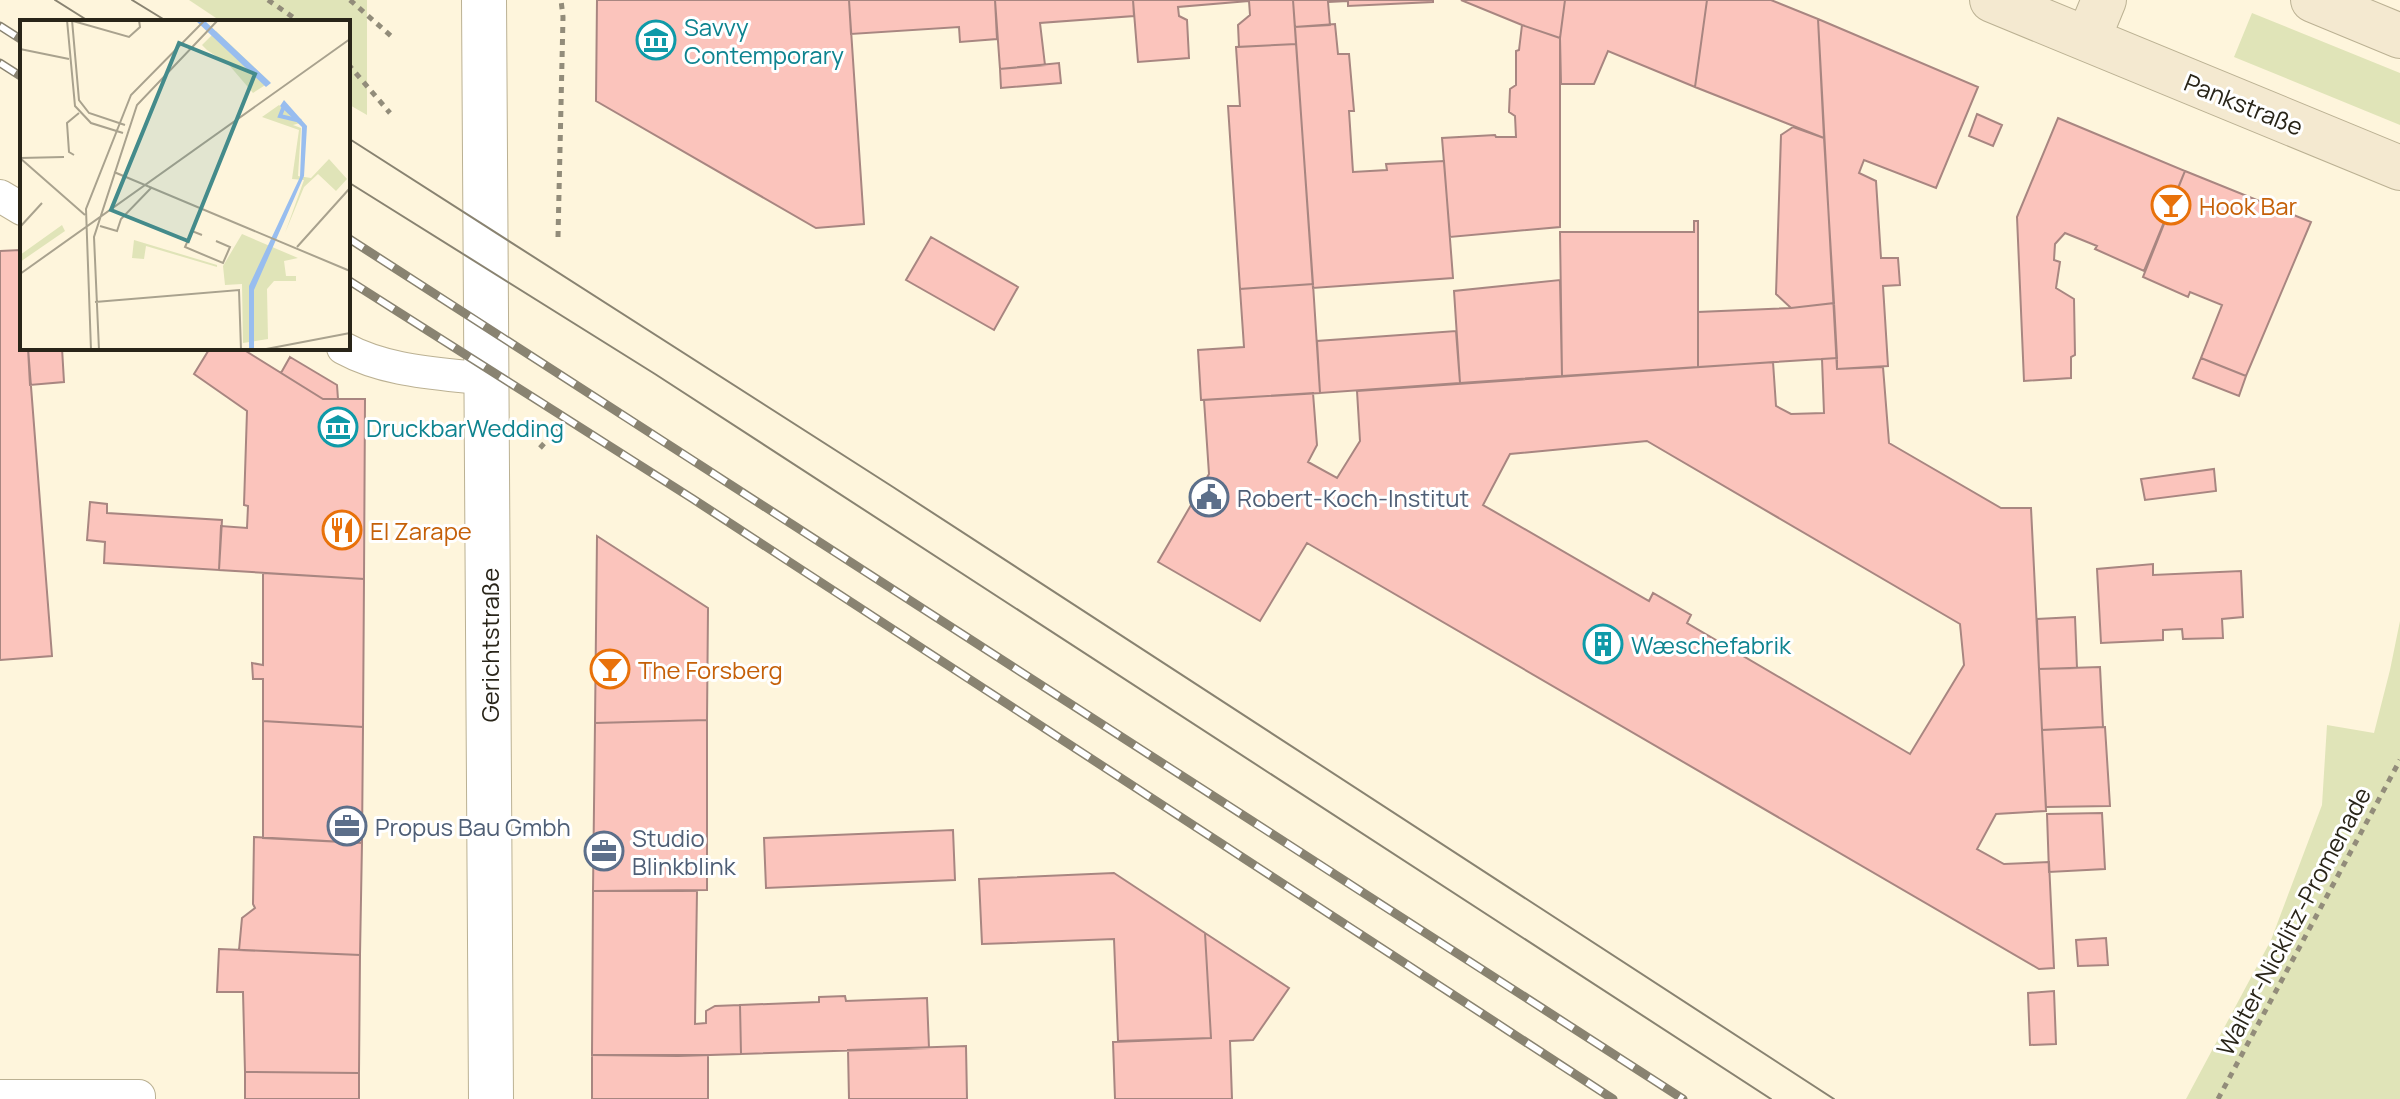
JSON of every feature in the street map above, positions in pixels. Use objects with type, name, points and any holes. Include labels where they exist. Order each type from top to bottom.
[{"type":"main road","name":"Pankstraße","points":[[1992,0],[2096,20],[2400,168]]},
{"type":"main road","points":[[2313,0],[2400,36]]},
{"type":"street","name":"Gerichtstraße","points":[[484,0],[491,1099]]},
{"type":"lane","points":[[0,196],[20,208]]},
{"type":"lane","points":[[347,350],[387,366],[486,379]]},
{"type":"lane","points":[[0,1096],[139,1096],[139,1099]]},
{"type":"path","points":[[268,0],[297,20]]},
{"type":"path","points":[[350,0],[391,36]]},
{"type":"path","points":[[558,237],[561,0]]},
{"type":"path","points":[[350,66],[390,113]]},
{"type":"path","name":"Walter-Nicklitz-Promenade","points":[[2218,1099],[2400,760]]},
{"type":"green space","points":[[189,0],[367,0],[367,115],[350,105],[350,20],[219,20]]},
{"type":"green space","points":[[2252,13],[2400,73],[2400,125],[2234,57]]},
{"type":"green space","points":[[2400,621],[2400,1099],[2186,1099],[2271,940],[2322,805],[2327,725],[2374,733]]},
{"type":"building","points":[[597,0],[849,0],[864,224],[816,228],[596,101]]},
{"type":"building","points":[[849,0],[995,0],[997,39],[960,42],[959,27],[851,34]]},
{"type":"building","points":[[995,0],[1133,0],[1134,16],[1040,23],[1045,65],[1000,69]]},
{"type":"building","points":[[1133,0],[1293,0],[1296,44],[1239,47],[1238,25],[1250,15],[1249,1],[1178,7],[1179,16],[1187,20],[1189,58],[1138,62]]},
{"type":"building","points":[[1293,0],[1433,2],[1348,6],[1348,1],[1328,2],[1330,25],[1295,27]]},
{"type":"building","points":[[1461,0],[1565,0],[1560,38],[1522,25]]},
{"type":"building","points":[[1565,0],[1707,0],[1695,87],[1608,51],[1594,84],[1561,84],[1560,38]]},
{"type":"building","points":[[1707,0],[1771,0],[1818,19],[1824,138],[1695,87]]},
{"type":"building","points":[[1818,19],[1978,87],[1936,188],[1864,160],[1859,173],[1876,181],[1881,258],[1898,258],[1900,285],[1883,286],[1888,366],[1837,369]]},
{"type":"building","points":[[1335,24],[1338,54],[1349,54],[1354,111],[1349,111],[1353,172],[1387,170],[1386,164],[1444,161],[1453,278],[1313,288],[1295,27]]},
{"type":"building","points":[[1522,25],[1560,38],[1560,227],[1450,237],[1442,138],[1516,137],[1515,116],[1509,112],[1510,89],[1516,85],[1516,51],[1519,50]]},
{"type":"building","points":[[1296,44],[1313,284],[1240,289],[1228,106],[1240,106],[1236,47]]},
{"type":"building","points":[[1059,63],[1061,83],[1001,88],[1000,69]]},
{"type":"building","points":[[1977,114],[2002,125],[1993,146],[1969,136]]},
{"type":"building","points":[[2058,118],[2185,171],[2144,271],[2065,233],[2055,244],[2054,260],[2060,262],[2056,288],[2074,299],[2075,355],[2071,357],[2071,378],[2024,381],[2017,217]]},
{"type":"building","points":[[1793,127],[1824,138],[1834,303],[1791,308],[1776,294],[1781,135]]},
{"type":"building","points":[[2185,171],[2311,222],[2246,376],[2201,358],[2222,305],[2190,292],[2188,297],[2143,277]]},
{"type":"building","points":[[1694,221],[1698,221],[1698,367],[1562,376],[1560,232],[1694,232]]},
{"type":"building","points":[[931,237],[1018,287],[994,330],[906,280]]},
{"type":"building","points":[[20,250],[20,350],[28,350],[52,656],[0,660],[0,251]]},
{"type":"building","points":[[1560,280],[1562,376],[1460,383],[1454,291]]},
{"type":"building","points":[[1313,284],[1320,393],[1201,400],[1198,350],[1244,347],[1240,289]]},
{"type":"building","points":[[1834,303],[1837,358],[1698,367],[1698,312]]},
{"type":"building","points":[[1456,331],[1460,383],[1320,393],[1317,341]]},
{"type":"building","points":[[28,350],[62,350],[64,382],[30,385]]},
{"type":"building","points":[[209,350],[244,350],[323,399],[365,399],[364,579],[219,570],[221,526],[247,528],[248,506],[244,505],[247,411],[194,374]]},
{"type":"building","points":[[290,357],[337,385],[338,399],[323,399],[281,373]]},
{"type":"building","name":"Wæschefabrik","points":[[1837,358],[1837,369],[1883,367],[1889,443],[2001,508],[2031,508],[2046,811],[1996,814],[1977,849],[2004,864],[2049,862],[2054,968],[2039,969],[1307,543],[1260,621],[1158,562],[1209,474],[1204,400],[1313,393],[1317,445],[1308,462],[1337,478],[1360,441],[1357,391],[1773,362],[1776,406],[1791,414],[1824,413],[1822,359]],"holes":[[[1647,441],[1960,624],[1964,665],[1910,754],[1687,623],[1691,615],[1653,593],[1649,601],[1483,505],[1510,454]]]},
{"type":"building","points":[[2201,358],[2246,376],[2239,396],[2193,378]]},
{"type":"building","points":[[2214,469],[2216,491],[2145,500],[2141,479]]},
{"type":"building","points":[[90,502],[107,504],[107,513],[222,520],[219,570],[104,563],[105,542],[87,540]]},
{"type":"building","points":[[597,536],[708,608],[707,720],[595,723]]},
{"type":"building","points":[[2153,564],[2153,575],[2241,571],[2243,617],[2222,619],[2223,638],[2183,639],[2182,629],[2163,630],[2163,640],[2101,643],[2097,569]]},
{"type":"building","points":[[263,573],[364,579],[363,727],[263,721],[263,679],[253,679],[252,663],[263,665]]},
{"type":"building","points":[[2075,617],[2077,668],[2039,669],[2037,619]]},
{"type":"building","points":[[2100,667],[2103,727],[2042,730],[2039,669]]},
{"type":"building","points":[[707,720],[707,890],[593,891],[595,723]]},
{"type":"building","points":[[263,721],[363,727],[362,843],[263,838]]},
{"type":"building","points":[[2105,727],[2110,806],[2046,807],[2042,730]]},
{"type":"building","points":[[2102,813],[2105,869],[2049,872],[2047,814]]},
{"type":"building","points":[[953,830],[955,880],[766,888],[764,838]]},
{"type":"building","points":[[254,837],[362,843],[360,955],[239,950],[242,918],[255,908]]},
{"type":"building","points":[[1114,873],[1205,933],[1211,1038],[1118,1041],[1114,939],[982,944],[979,879]]},
{"type":"building","points":[[593,891],[697,891],[695,1024],[706,1023],[706,1011],[715,1006],[740,1005],[741,1054],[592,1055]]},
{"type":"building","points":[[1205,933],[1289,988],[1253,1040],[1230,1041],[1232,1099],[1115,1099],[1113,1042],[1211,1038]]},
{"type":"building","points":[[2106,938],[2108,965],[2078,966],[2076,940]]},
{"type":"building","points":[[219,949],[360,955],[359,1073],[245,1072],[243,992],[217,992]]},
{"type":"building","points":[[2054,991],[2056,1044],[2030,1045],[2028,993]]},
{"type":"building","points":[[845,996],[846,1001],[927,998],[929,1048],[741,1054],[740,1005],[819,1002],[819,997]]},
{"type":"building","points":[[966,1046],[967,1099],[849,1099],[848,1050]]},
{"type":"building","points":[[592,1055],[708,1055],[708,1099],[592,1099]]},
{"type":"building","points":[[245,1072],[359,1073],[359,1099],[245,1099]]},
{"type":"tram line","points":[[55,0],[87,20]]},
{"type":"tram line","points":[[132,0],[165,20]]},
{"type":"tram line","points":[[350,139],[893,487],[1834,1099]]},
{"type":"tram line","points":[[350,183],[655,374],[1771,1099]]},
{"type":"railway","points":[[0,26],[20,39]]},
{"type":"railway","points":[[0,63],[20,76]]},
{"type":"railway","points":[[350,239],[1683,1099]]},
{"type":"railway","points":[[350,281],[693,499],[1613,1099]]},
{"type":"place","name":"Savvy Contemporary","points":[[656,40]]},
{"type":"place","name":"Hook Bar","points":[[2171,205]]},
{"type":"place","name":"DruckbarWedding","points":[[338,427]]},
{"type":"place","name":"Robert-Koch-Institut","points":[[1209,497]]},
{"type":"place","name":"El Zarape","points":[[342,530]]},
{"type":"place","name":"Wæschefabrik","points":[[1603,644]]},
{"type":"place","name":"The Forsberg","points":[[610,669]]},
{"type":"place","name":"Propus Bau Gmbh","points":[[347,826]]},
{"type":"place","name":"Studio Blinkblink","points":[[604,851]]}]
